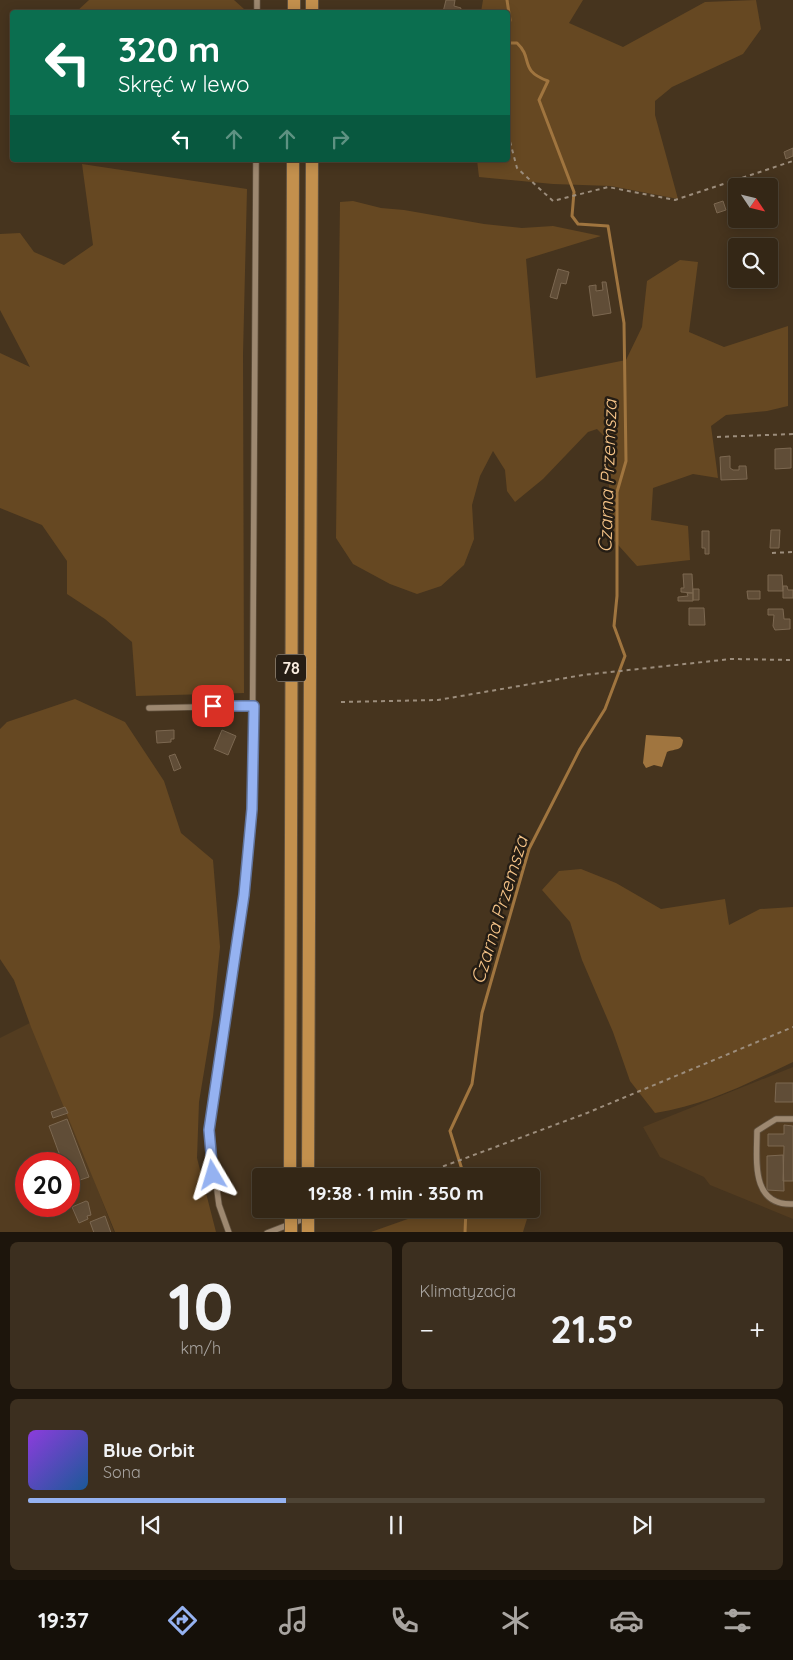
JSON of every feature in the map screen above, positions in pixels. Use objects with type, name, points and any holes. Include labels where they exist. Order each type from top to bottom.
[{"type":"main road","name":"78","points":[[290,1168],[293,162]]},
{"type":"main road","name":"78","points":[[308,1168],[312,162]]},
{"type":"main road","points":[[291,1218],[291,1232]]},
{"type":"main road","points":[[308,1218],[308,1232]]},
{"type":"lane","points":[[229,1232],[219,1205],[209,1130],[242,912],[252,809],[256,162]]},
{"type":"lane","points":[[149,708],[254,706]]},
{"type":"lane","points":[[793,1119],[776,1119],[757,1131],[757,1177],[765,1194],[783,1205],[793,1204]]},
{"type":"lane","points":[[267,1232],[305,1218]]},
{"type":"path","points":[[510,142],[517,168],[553,201],[608,188],[675,200],[793,161]]},
{"type":"path","points":[[717,438],[793,434]]},
{"type":"path","points":[[772,553],[793,552]]},
{"type":"path","points":[[341,702],[438,700],[583,675],[731,659],[793,660]]},
{"type":"path","points":[[436,1168],[587,1113],[793,1028]]},
{"type":"shaded area","points":[[89,0],[234,0],[244,9],[244,10],[78,10]]},
{"type":"shaded area","points":[[483,0],[583,0],[569,23],[623,47],[705,2],[756,0],[761,29],[743,54],[672,87],[655,101],[655,115],[678,199],[611,186],[553,184],[479,177],[477,162],[510,162],[510,10],[481,10]]},
{"type":"shaded area","points":[[82,164],[247,189],[243,354],[244,693],[136,696],[132,642],[105,619],[67,594],[67,561],[42,525],[0,508],[0,353],[30,367],[0,310],[0,234],[20,233],[34,252],[64,265],[93,245]]},
{"type":"shaded area","points":[[353,201],[381,208],[404,210],[484,224],[522,228],[553,226],[601,236],[526,259],[536,378],[626,360],[642,327],[647,281],[680,260],[698,262],[689,332],[724,347],[788,326],[788,406],[767,411],[726,415],[711,426],[718,478],[693,474],[653,488],[651,520],[688,526],[690,560],[637,566],[611,537],[607,439],[597,429],[588,432],[543,479],[515,502],[507,491],[505,470],[493,451],[480,476],[472,505],[474,539],[464,565],[441,586],[417,594],[390,584],[353,564],[336,538],[340,202]]},
{"type":"shaded area","points":[[75,699],[125,722],[164,781],[181,833],[213,860],[220,947],[213,1017],[199,1102],[197,1158],[216,1232],[115,1232],[31,1027],[14,980],[0,959],[0,729],[7,722]]},
{"type":"shaded area","points":[[646,735],[680,737],[683,740],[680,748],[667,752],[662,767],[654,765],[646,768],[643,763]]},
{"type":"shaded area","points":[[581,869],[616,883],[661,909],[725,899],[729,925],[760,909],[793,907],[793,1062],[743,1086],[709,1099],[692,1105],[655,1113],[630,1081],[613,1032],[582,960],[570,922],[542,890],[559,871]]},
{"type":"shaded area","points":[[34,1021],[114,1232],[0,1232],[0,1038]]},
{"type":"shaded area","points":[[793,1067],[793,1219],[710,1185],[704,1177],[660,1157],[643,1127]]},
{"type":"shaded area","points":[[411,1218],[527,1218],[523,1232],[371,1232]]},
{"type":"building","points":[[446,0],[455,0],[454,6],[461,8],[460,10],[444,10]]},
{"type":"building","points":[[793,148],[793,156],[786,159],[784,152]]},
{"type":"building","points":[[723,201],[726,210],[717,213],[714,204]]},
{"type":"building","points":[[558,269],[569,272],[566,284],[561,283],[557,299],[550,297]]},
{"type":"building","points":[[602,282],[606,282],[611,313],[593,316],[589,286],[596,285],[596,291],[603,290]]},
{"type":"building","points":[[791,448],[791,468],[775,469],[775,449]]},
{"type":"building","points":[[730,456],[730,468],[739,470],[739,466],[746,466],[747,479],[721,480],[720,457]]},
{"type":"building","points":[[771,530],[780,530],[779,548],[770,548]]},
{"type":"building","points":[[702,531],[709,531],[709,554],[705,554],[705,548],[702,548]]},
{"type":"building","points":[[683,574],[692,574],[693,593],[681,592],[681,588],[684,588]]},
{"type":"building","points":[[768,575],[782,575],[783,591],[768,591]]},
{"type":"building","points":[[783,586],[787,586],[788,590],[793,590],[793,598],[783,598]]},
{"type":"building","points":[[693,589],[699,589],[699,600],[693,600]]},
{"type":"building","points":[[747,591],[760,591],[760,599],[748,599]]},
{"type":"building","points":[[687,593],[693,593],[693,601],[678,601],[678,597],[688,596]]},
{"type":"building","points":[[689,608],[704,608],[705,625],[689,625]]},
{"type":"building","points":[[768,609],[783,609],[784,619],[790,619],[790,629],[775,630],[773,626],[774,615],[768,615]]},
{"type":"building","points":[[222,712],[222,719],[207,719],[207,713]]},
{"type":"building","points":[[174,730],[174,739],[171,739],[171,742],[157,743],[156,731]]},
{"type":"building","points":[[222,730],[236,736],[228,755],[214,749]]},
{"type":"building","points":[[175,754],[181,768],[174,771],[169,756]]},
{"type":"building","points":[[776,1083],[793,1083],[793,1102],[775,1102]]},
{"type":"building","points":[[65,1107],[68,1113],[53,1118],[51,1112]]},
{"type":"building","points":[[67,1119],[80,1152],[59,1152],[49,1126]]},
{"type":"building","points":[[784,1125],[793,1126],[793,1181],[783,1181],[784,1146],[768,1146],[768,1134],[784,1134]]},
{"type":"building","points":[[80,1153],[89,1177],[80,1180]]},
{"type":"building","points":[[783,1155],[784,1191],[767,1190],[767,1156]]},
{"type":"building","points":[[88,1202],[91,1215],[87,1216],[88,1219],[79,1223],[76,1217],[80,1217],[80,1204]]},
{"type":"building","points":[[105,1216],[111,1232],[94,1232],[90,1222]]},
{"type":"waterway","name":"Czarna Przemsza","points":[[507,0],[508,10]]},
{"type":"waterway","name":"Czarna Przemsza","points":[[462,1168],[450,1131],[472,1084],[482,1013],[529,849],[580,749],[605,709],[625,656],[614,626],[617,596],[617,492],[626,461],[624,323],[608,226],[578,224],[572,216],[574,192],[539,100],[548,81],[533,73],[529,68],[522,49],[517,43],[510,43]]},
{"type":"waterway","name":"Czarna Przemsza","points":[[465,1232],[466,1218]]},
{"type":"route","points":[[213,706],[254,706],[254,745],[252,809],[244,895],[209,1130],[213,1175]]}]
